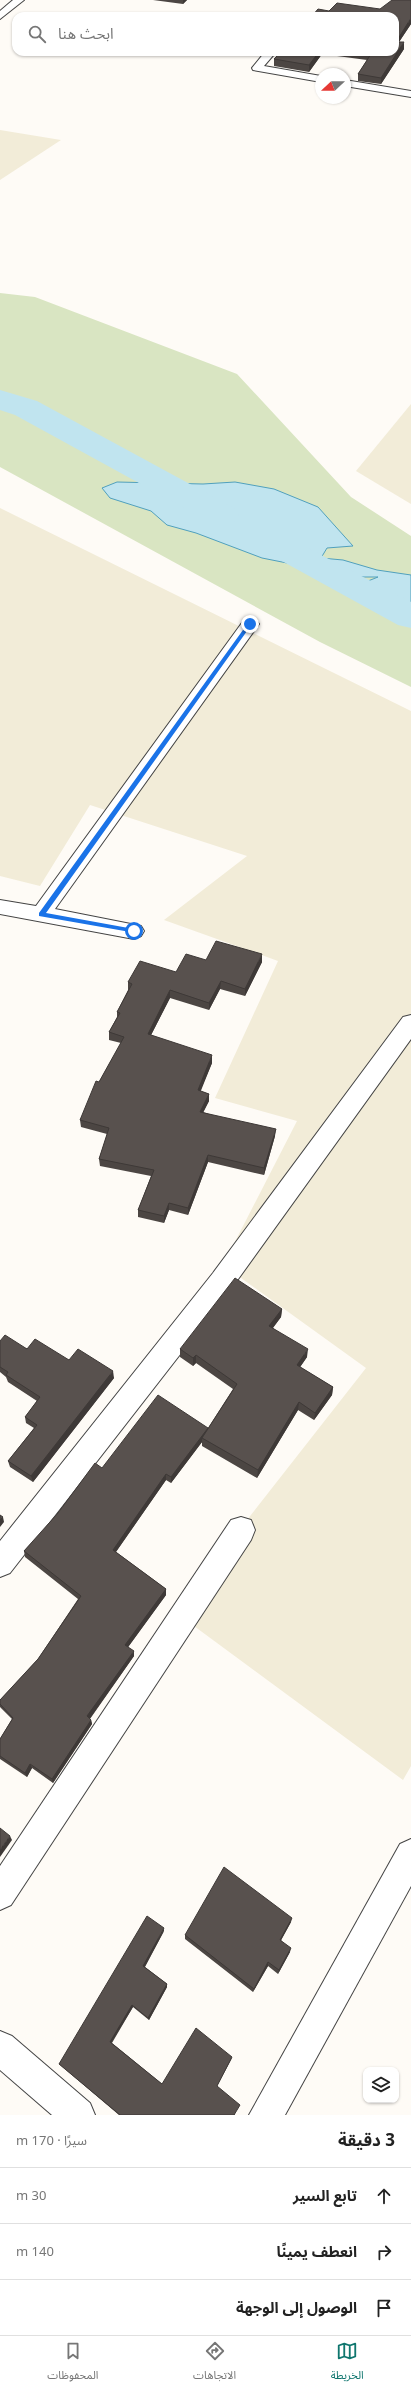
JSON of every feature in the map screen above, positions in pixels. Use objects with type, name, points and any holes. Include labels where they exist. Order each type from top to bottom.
[{"type":"street","points":[[0,16],[19,0]]},
{"type":"street","points":[[268,56],[257,68],[315,78]]},
{"type":"street","points":[[351,84],[411,94]]},
{"type":"street","points":[[41,914],[250,624]]},
{"type":"street","points":[[0,906],[134,931]]},
{"type":"street","points":[[0,1563],[222,1281],[411,1023]]},
{"type":"street","points":[[0,1894],[241,1530]]},
{"type":"street","points":[[266,2115],[411,1855]]},
{"type":"street","points":[[0,2048],[78,2115]]},
{"type":"shaded area","points":[[0,130],[61,140],[0,180]]},
{"type":"shaded area","points":[[411,404],[411,504],[356,471]]},
{"type":"shaded area","points":[[0,508],[411,711],[411,1766],[403,1780],[175,1612],[366,1368],[223,1265],[297,1121],[215,1098],[278,961],[164,920],[247,856],[90,805],[40,886],[0,876]]},
{"type":"green space","points":[[0,293],[35,297],[237,374],[351,497],[411,536],[411,687],[320,642],[0,467]]},
{"type":"water","points":[[117,482],[203,484],[235,482],[274,489],[318,507],[353,546],[327,548],[321,558],[343,560],[377,570],[411,575],[411,612],[374,604],[358,591],[368,581],[378,577],[357,577],[349,585],[312,568],[262,558],[196,533],[167,525],[151,511],[110,498],[102,488]]},
{"type":"building","points":[[392,0],[411,0],[411,18],[399,37],[399,12],[315,12],[318,9],[329,11],[337,3],[380,9]]},
{"type":"building","points":[[399,42],[404,42],[399,50]]},
{"type":"building","points":[[277,56],[316,56],[309,65],[274,59]]},
{"type":"building","points":[[370,56],[395,56],[381,78],[358,74]]},
{"type":"building","points":[[216,941],[262,954],[245,989],[221,981],[209,1003],[170,990],[148,1034],[212,1055],[198,1090],[209,1094],[200,1112],[276,1129],[264,1168],[208,1155],[188,1208],[169,1203],[164,1216],[138,1210],[154,1170],[99,1159],[109,1128],[80,1120],[96,1081],[99,1082],[124,1037],[109,1032],[120,1013],[117,1012],[132,984],[128,982],[140,961],[176,972],[186,954],[206,960]]},
{"type":"building","points":[[235,1278],[282,1309],[269,1326],[308,1349],[297,1365],[333,1387],[315,1413],[299,1402],[258,1470],[202,1438],[237,1384],[196,1355],[193,1358],[180,1349]]},
{"type":"building","points":[[5,1335],[27,1349],[35,1339],[69,1360],[78,1349],[113,1371],[31,1476],[8,1461],[37,1425],[25,1417],[40,1397],[6,1375],[8,1372],[0,1367],[0,1341]]},
{"type":"building","points":[[158,1395],[208,1428],[171,1477],[166,1474],[113,1550],[166,1589],[125,1645],[134,1651],[87,1716],[91,1720],[52,1779],[30,1764],[25,1773],[0,1756],[0,1739],[13,1718],[0,1704],[0,1700],[38,1659],[81,1596],[24,1551],[58,1513],[95,1463],[102,1468]]},
{"type":"building","points":[[0,1828],[10,1836],[0,1850]]},
{"type":"building","points":[[224,1867],[292,1918],[280,1940],[291,1948],[279,1970],[268,1962],[254,1989],[185,1935]]},
{"type":"building","points":[[147,1916],[164,1928],[143,1966],[167,1984],[148,2018],[132,2005],[110,2042],[162,2084],[196,2028],[232,2057],[217,2086],[240,2105],[234,2115],[120,2115],[59,2064]]},
{"type":"waterway","points":[[0,399],[26,408],[222,515]]},
{"type":"waterway","points":[[292,553],[411,617]]},
{"type":"route","points":[[134,931],[41,914],[250,624]]}]
